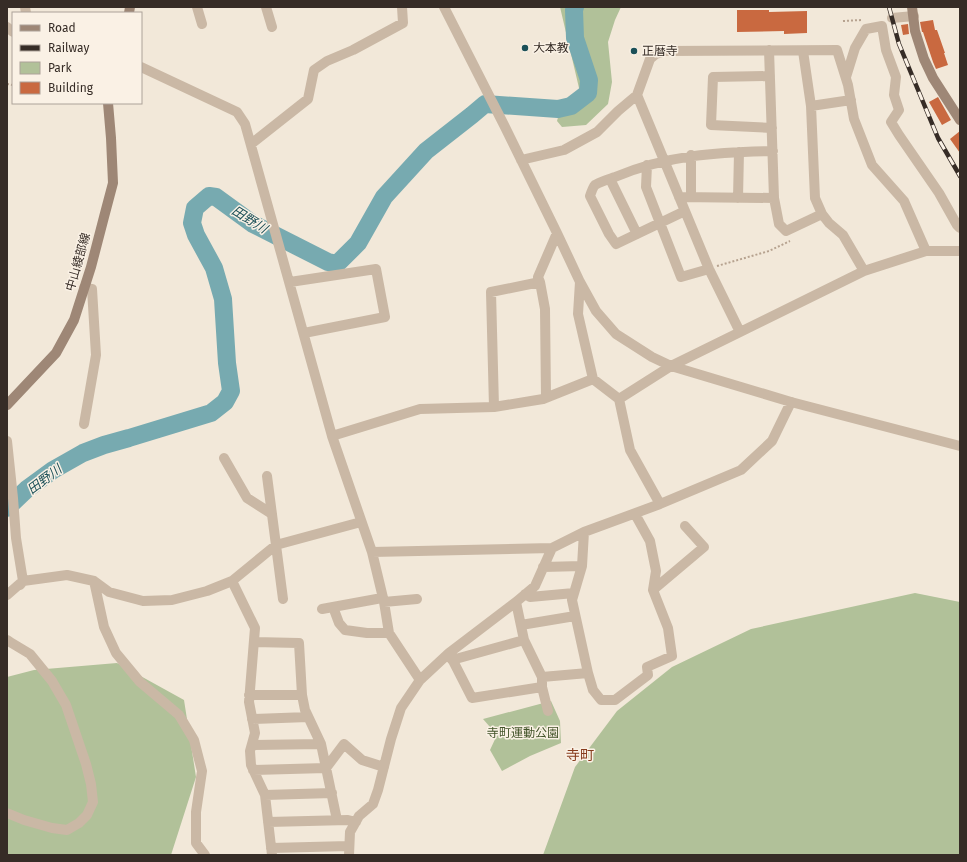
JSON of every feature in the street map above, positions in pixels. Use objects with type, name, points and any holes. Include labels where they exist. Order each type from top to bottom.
[{"type":"main road","points":[[913,11],[915,31],[924,59],[933,78],[960,120]]},
{"type":"main road","name":"中山綾部線","points":[[7,405],[56,352],[74,320],[113,183],[108,104]]},
{"type":"street","points":[[196,7],[202,24]]},
{"type":"street","points":[[266,7],[272,27]]},
{"type":"street","points":[[251,144],[308,99],[314,70],[326,61],[353,50],[404,23],[402,7]]},
{"type":"street","points":[[444,7],[504,125],[580,282],[596,310],[616,334],[652,357],[671,366],[792,402],[960,446]]},
{"type":"street","points":[[892,18],[913,11]]},
{"type":"street","points":[[846,78],[855,48],[866,29],[882,26],[886,50],[896,77],[894,95],[899,110],[891,122],[939,193],[960,228]]},
{"type":"street","points":[[769,50],[774,198],[779,224],[786,232],[822,214]]},
{"type":"street","points":[[521,160],[564,150],[597,132],[637,94],[650,59],[656,54],[665,51],[837,50],[848,85],[854,119],[872,165],[904,201],[926,251]]},
{"type":"street","points":[[803,51],[811,106],[815,198],[822,214],[829,223],[843,235],[864,271]]},
{"type":"street","points":[[142,67],[237,112],[245,124],[332,436],[372,552],[389,633],[420,680]]},
{"type":"street","points":[[770,76],[713,77],[711,125],[772,128]]},
{"type":"street","points":[[637,94],[709,269],[740,332]]},
{"type":"street","points":[[811,106],[851,100]]},
{"type":"street","points":[[685,211],[616,244],[609,234],[590,196],[596,185],[647,165],[691,155],[773,151]]},
{"type":"street","points":[[738,198],[740,152]]},
{"type":"street","points":[[691,155],[691,197]]},
{"type":"street","points":[[647,165],[646,187],[681,278],[709,269]]},
{"type":"street","points":[[610,179],[637,234]]},
{"type":"street","points":[[679,197],[774,198]]},
{"type":"street","points":[[546,398],[545,309],[538,277],[557,233]]},
{"type":"street","points":[[619,399],[671,366],[864,271],[926,251],[960,251]]},
{"type":"street","points":[[290,282],[376,269],[385,317],[304,333]]},
{"type":"street","points":[[494,407],[491,292],[540,282]]},
{"type":"street","points":[[580,282],[578,314],[593,379],[619,399],[630,450],[660,504]]},
{"type":"street","points":[[84,288],[92,289],[96,355],[84,424]]},
{"type":"street","points":[[332,436],[420,409],[494,407],[542,399],[593,379]]},
{"type":"street","points":[[372,552],[552,548],[584,532],[635,514],[741,470],[772,441],[792,402]]},
{"type":"street","points":[[7,441],[16,538],[23,581],[7,600]]},
{"type":"street","points":[[224,458],[247,498],[272,514]]},
{"type":"street","points":[[267,476],[283,599]]},
{"type":"street","points":[[584,532],[582,566],[572,600],[593,690],[601,700],[614,700],[648,675],[647,667],[672,656],[668,628],[653,590],[656,571],[650,541],[635,514]]},
{"type":"street","points":[[7,595],[23,581],[67,575],[94,581],[109,592],[143,600],[172,600],[232,581],[276,545],[361,522]]},
{"type":"street","points":[[653,590],[704,547],[685,526]]},
{"type":"street","points":[[8,546],[16,538]]},
{"type":"street","points":[[232,581],[255,628],[249,702],[255,733],[250,751],[253,770],[265,795],[272,852],[349,850],[350,832],[359,816],[373,804],[401,708],[420,680],[535,586],[552,548]]},
{"type":"street","points":[[543,567],[582,566]]},
{"type":"street","points":[[94,581],[104,627],[116,653],[140,682],[179,715],[194,740],[202,771],[196,812],[196,843],[205,855]]},
{"type":"street","points":[[525,594],[530,597],[574,593]]},
{"type":"street","points":[[322,609],[383,600],[417,599]]},
{"type":"street","points":[[516,602],[524,640],[542,682],[548,711]]},
{"type":"street","points":[[333,607],[339,623],[345,630],[367,633],[389,633]]},
{"type":"street","points":[[521,625],[575,616]]},
{"type":"street","points":[[7,640],[30,654],[52,681],[66,705],[86,764],[91,784],[93,802],[87,815],[79,823],[67,830],[52,828],[24,820],[7,813]]},
{"type":"street","points":[[450,656],[524,640]]},
{"type":"street","points":[[254,642],[299,643],[302,695],[305,710],[321,744],[337,820]]},
{"type":"street","points":[[450,656],[472,698],[588,673]]},
{"type":"street","points":[[250,695],[302,695]]},
{"type":"street","points":[[252,719],[308,717]]},
{"type":"street","points":[[252,745],[321,744]]},
{"type":"street","points":[[326,768],[344,744],[362,760],[384,767]]},
{"type":"street","points":[[253,770],[326,768]]},
{"type":"street","points":[[265,795],[332,793]]},
{"type":"street","points":[[268,822],[348,820],[356,822]]},
{"type":"path","points":[[709,269],[769,251],[796,238]]},
{"type":"green space","points":[[560,7],[621,7],[608,42],[612,82],[608,104],[586,125],[562,127],[557,121],[559,114],[581,107],[579,88]]},
{"type":"green space","points":[[915,593],[960,602],[960,855],[543,855],[575,767],[617,711],[672,667],[751,629]]},
{"type":"green space","points":[[117,663],[184,700],[196,777],[171,855],[7,855],[7,677],[34,670]]},
{"type":"green space","name":"寺町運動公園","points":[[551,701],[560,721],[561,743],[530,756],[502,771],[490,750],[497,735],[483,719]]},
{"type":"building","points":[[737,10],[769,10],[769,12],[807,11],[807,33],[784,34],[784,31],[737,32]]},
{"type":"building","points":[[933,20],[935,30],[937,30],[948,65],[936,69],[922,32],[920,22]]},
{"type":"building","points":[[908,24],[909,34],[903,35],[901,25]]},
{"type":"building","points":[[938,97],[951,120],[942,125],[929,102]]},
{"type":"building","points":[[960,131],[960,153],[950,139]]},
{"type":"waterway","name":"田野川","points":[[7,508],[27,489],[53,470],[83,453],[104,445],[211,413],[225,402],[231,391],[227,363],[223,299],[214,268],[196,235],[192,223],[195,208],[209,196],[216,197],[253,224],[328,262],[337,264],[358,243],[384,197],[426,151],[485,104],[558,109],[571,106],[588,93],[589,80],[575,38],[575,7]]},
{"type":"railway","points":[[889,7],[899,44],[938,138],[960,176]]},
{"type":"place","name":"大本教","points":[[525,48]]},
{"type":"place","name":"正暦寺","points":[[634,51]]},
{"type":"district","name":"寺町","points":[[580,755]]}]
